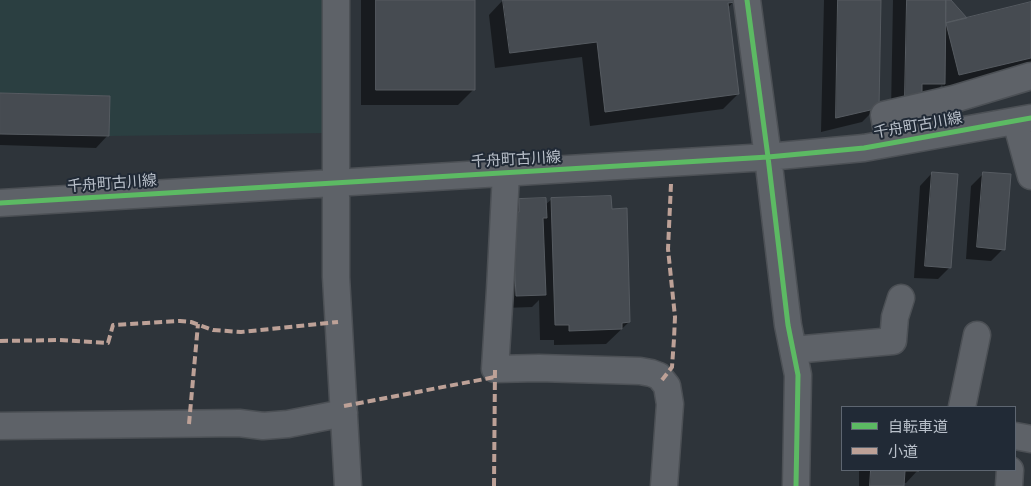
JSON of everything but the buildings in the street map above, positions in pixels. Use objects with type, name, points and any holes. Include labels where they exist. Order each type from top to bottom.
[{"type":"street","points":[[336,0],[336,277],[348,486]]},
{"type":"street","points":[[747,0],[788,325],[798,375],[796,486]]},
{"type":"street","points":[[889,144],[884,115],[954,98],[1031,76]]},
{"type":"street","points":[[1023,120],[1031,176]]},
{"type":"street","name":"千舟町古川線","points":[[0,203],[768,156],[864,148],[1023,120]]},
{"type":"street","points":[[506,173],[495,369],[539,368],[640,371],[659,376],[667,386],[670,404],[664,486]]},
{"type":"street","points":[[793,350],[893,341],[895,317],[901,298]]},
{"type":"street","points":[[962,406],[977,335]]},
{"type":"street","points":[[0,426],[239,423],[263,426],[288,424],[344,413]]},
{"type":"street","points":[[1016,436],[1031,439]]},
{"type":"street","points":[[1009,486],[1010,471]]},
{"type":"green space","points":[[0,0],[327,0],[328,133],[109,136],[110,96],[0,93]]},
{"type":"marked path","points":[[662,380],[672,367],[674,339],[675,317],[668,249],[671,184]]},
{"type":"marked path","points":[[0,341],[59,340],[108,343],[113,325],[180,321],[191,322],[213,330],[241,332],[338,322]]},
{"type":"marked path","points":[[189,424],[198,324]]},
{"type":"marked path","points":[[494,486],[495,369]]},
{"type":"marked path","points":[[344,406],[495,377]]},
{"type":"cycle path","points":[[747,0],[788,325],[798,375],[796,486]]},
{"type":"cycle path","points":[[0,203],[768,157],[864,148],[1031,118]]}]
